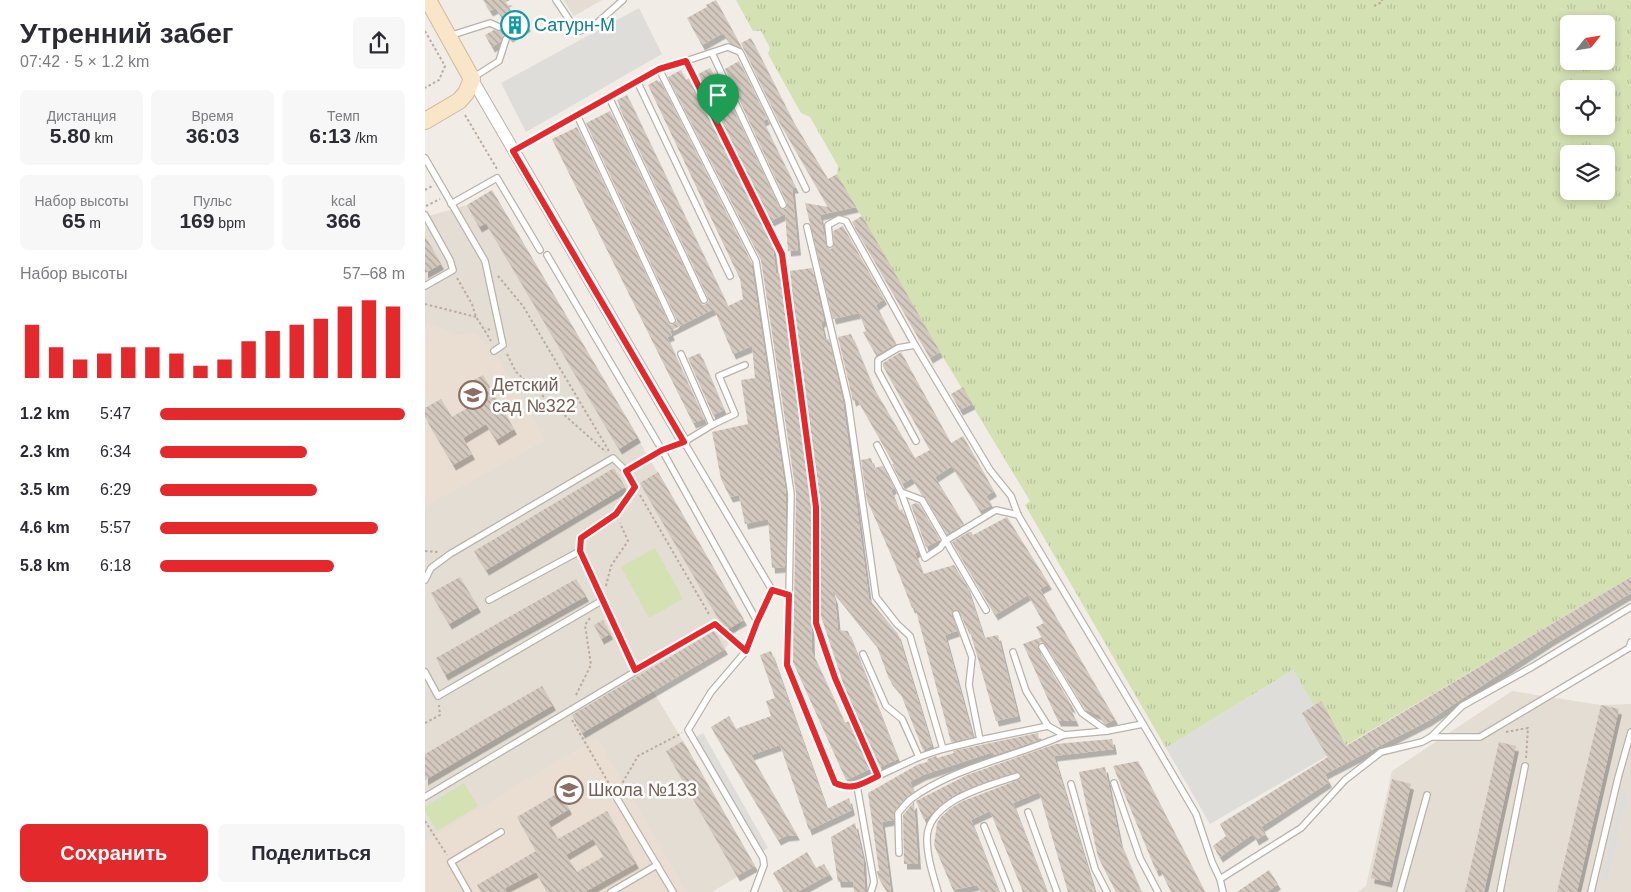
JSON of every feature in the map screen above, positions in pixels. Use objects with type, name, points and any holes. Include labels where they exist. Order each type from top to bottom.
[{"type":"street","points":[[428,0],[513,151],[684,442]]},
{"type":"street","points":[[425,121],[459,101],[466,93],[472,79]]},
{"type":"lane","points":[[556,0],[572,24],[580,31],[597,22],[623,0]]},
{"type":"lane","points":[[448,36],[490,24],[499,27]]},
{"type":"lane","points":[[472,79],[499,61],[506,39]]},
{"type":"lane","points":[[513,151],[659,69],[728,47],[740,52],[806,189]]},
{"type":"lane","points":[[712,53],[783,205]]},
{"type":"lane","points":[[686,61],[782,254],[816,507],[816,623],[835,678],[878,776]]},
{"type":"lane","points":[[659,69],[757,261],[791,494],[787,665],[835,783],[844,788],[857,786],[943,749],[1048,726]]},
{"type":"lane","points":[[637,81],[731,276]]},
{"type":"lane","points":[[609,97],[704,300]]},
{"type":"lane","points":[[577,115],[672,320]]},
{"type":"lane","points":[[425,158],[485,261],[503,345],[494,351]]},
{"type":"lane","points":[[451,204],[497,178],[540,250]]},
{"type":"lane","points":[[425,215],[450,260],[453,270],[425,286]]},
{"type":"lane","points":[[830,244],[828,225],[839,219],[846,221],[915,345],[990,470],[1011,496],[1018,515],[1196,814],[1223,892]]},
{"type":"lane","points":[[807,227],[848,402],[876,598],[897,624],[910,636],[943,749]]},
{"type":"lane","points":[[547,256],[662,450],[757,622]]},
{"type":"lane","points":[[915,345],[897,348],[878,360],[878,371],[916,441]]},
{"type":"lane","points":[[681,354],[712,425]]},
{"type":"lane","points":[[626,471],[662,450],[684,442],[735,414],[719,376],[745,365]]},
{"type":"lane","points":[[684,442],[772,590],[789,595]]},
{"type":"lane","points":[[877,445],[901,492],[925,558],[940,548],[945,541],[996,510],[1018,515]]},
{"type":"lane","points":[[425,580],[431,568],[451,554],[613,458],[626,471],[635,487],[616,514],[581,538],[580,551],[635,670]]},
{"type":"lane","points":[[901,492],[922,500],[986,610]]},
{"type":"lane","points":[[489,600],[580,551]]},
{"type":"lane","points":[[754,892],[764,865],[763,858],[688,730],[711,692],[746,651],[772,590]]},
{"type":"lane","points":[[425,672],[438,696],[603,600]]},
{"type":"lane","points":[[1220,879],[1301,828],[1345,780],[1381,752],[1422,742],[1431,737],[1462,706],[1532,667],[1631,607]]},
{"type":"lane","points":[[956,614],[973,657],[969,685],[980,740]]},
{"type":"lane","points":[[425,797],[715,624],[746,651]]},
{"type":"lane","points":[[1431,737],[1480,737],[1629,648],[1631,642]]},
{"type":"lane","points":[[1042,647],[1082,714],[1107,731]]},
{"type":"lane","points":[[1013,652],[1026,691],[1048,726],[1064,735]]},
{"type":"lane","points":[[863,654],[886,706],[901,719],[919,758]]},
{"type":"lane","points":[[899,853],[898,814],[910,800],[937,784],[991,761],[1064,735],[1107,731],[1143,724]]},
{"type":"lane","points":[[1591,892],[1631,732]]},
{"type":"lane","points":[[1500,892],[1525,766]]},
{"type":"lane","points":[[938,892],[928,855],[927,836],[933,819],[947,804],[979,788],[1017,776]]},
{"type":"lane","points":[[1114,783],[1140,858],[1158,892]]},
{"type":"lane","points":[[1071,784],[1095,869],[1107,892]]},
{"type":"lane","points":[[857,786],[874,882],[871,892]]},
{"type":"lane","points":[[615,795],[673,892]]},
{"type":"lane","points":[[1400,892],[1427,795]]},
{"type":"lane","points":[[1028,812],[1057,892]]},
{"type":"lane","points":[[984,826],[1010,892]]},
{"type":"lane","points":[[468,892],[451,862],[501,832]]},
{"type":"lane","points":[[611,892],[657,865]]},
{"type":"path","points":[[1374,6],[1382,2],[1382,0]]},
{"type":"path","points":[[425,31],[445,66],[439,80],[425,88]]},
{"type":"path","points":[[465,114],[499,172],[497,178]]},
{"type":"path","points":[[426,206],[437,200]]},
{"type":"path","points":[[485,261],[523,306],[613,458]]},
{"type":"path","points":[[453,270],[485,331]]},
{"type":"path","points":[[425,304],[476,317]]},
{"type":"path","points":[[503,345],[517,372],[613,458]]},
{"type":"path","points":[[635,487],[715,624]]},
{"type":"path","points":[[425,723],[440,715],[438,696]]},
{"type":"path","points":[[568,712],[615,795],[638,756],[688,730]]},
{"type":"path","points":[[1480,737],[1528,728],[1525,766]]},
{"type":"path","points":[[425,821],[451,862]]},
{"type":"shaded area","points":[[563,0],[602,0],[574,16]]},
{"type":"shaded area","points":[[639,8],[662,54],[526,132],[501,83]]},
{"type":"shaded area","points":[[492,190],[744,620],[725,649],[653,691],[755,866],[712,892],[425,892],[425,217],[467,205]]},
{"type":"shaded area","name":"Детский сад №322","points":[[428,322],[456,335],[475,333],[494,351],[546,440],[425,507],[425,324]]},
{"type":"shaded area","points":[[1293,670],[1314,705],[1321,701],[1346,745],[1210,824],[1166,748]]},
{"type":"shaded area","points":[[1512,691],[1601,705],[1631,704],[1631,892],[1357,892],[1366,886],[1392,771]]},
{"type":"shaded area","points":[[703,733],[768,848],[761,852],[696,737]]},
{"type":"shaded area","name":"Школа №133","points":[[597,737],[687,892],[425,892],[425,841]]},
{"type":"shaded area","points":[[1622,789],[1629,790],[1608,881],[1601,879]]},
{"type":"green space","points":[[736,0],[1631,0],[1631,577],[1346,745],[1321,702],[1314,706],[1293,670],[1166,748],[1025,505],[1030,501],[940,352],[837,174],[838,166],[810,117],[801,113],[768,54],[770,48],[761,31],[753,31]]},
{"type":"green space","points":[[655,548],[683,599],[649,618],[621,567]]},
{"type":"green space","points":[[464,783],[478,806],[437,831],[425,811],[425,807]]},
{"type":"building","name":"Сатурн-М","points":[[483,0],[510,0],[506,2],[515,18],[521,14],[528,26],[510,37],[507,34],[503,35],[500,42],[492,47],[485,35],[494,30],[501,31],[505,24],[496,8],[490,11]]},
{"type":"building","points":[[716,0],[742,48],[732,44],[723,33],[702,45],[687,18]]},
{"type":"building","points":[[751,38],[793,121],[828,179],[837,174],[856,207],[820,215],[827,247],[831,249],[834,246],[833,231],[843,226],[884,299],[876,305],[896,344],[876,355],[863,332],[866,331],[859,313],[833,319],[805,203],[828,207],[777,118],[741,43]]},
{"type":"building","points":[[739,61],[767,119],[763,121],[796,188],[792,188],[798,250],[788,251],[785,214],[771,221],[698,74],[710,68],[714,75],[716,73],[779,207],[785,209],[787,203],[725,69]]},
{"type":"building","points":[[681,70],[686,80],[689,78],[763,226],[773,248],[776,273],[780,273],[811,507],[811,587],[810,583],[812,652],[845,723],[849,721],[870,769],[846,780],[793,662],[796,493],[761,260],[668,77]]},
{"type":"building","points":[[657,80],[658,82],[660,81],[751,262],[786,494],[785,567],[772,568],[768,519],[745,524],[739,495],[730,497],[721,479],[712,432],[748,424],[741,380],[755,378],[752,346],[733,354],[714,309],[670,331],[672,335],[667,337],[704,419],[693,423],[552,139],[577,127],[668,322],[671,325],[674,324],[677,321],[676,318],[586,123],[610,111],[700,302],[703,305],[706,304],[709,301],[708,298],[619,107],[617,100],[627,95],[728,306],[743,299],[740,279],[648,85]]},
{"type":"building","points":[[492,190],[638,437],[619,449],[486,223],[479,227],[467,205]]},
{"type":"building","points":[[862,216],[940,352],[930,358],[852,222]]},
{"type":"building","points":[[425,236],[441,264],[425,273]]},
{"type":"building","points":[[812,268],[824,321],[821,322],[825,340],[829,339],[843,402],[869,599],[898,634],[932,746],[923,750],[900,692],[889,679],[876,644],[831,588],[835,599],[838,630],[848,631],[898,759],[880,767],[844,686],[821,616],[821,506],[790,271]]},
{"type":"building","points":[[851,334],[872,385],[915,458],[930,450],[883,366],[883,363],[901,352],[951,443],[963,436],[994,491],[986,496],[992,505],[980,511],[952,466],[935,477],[964,524],[947,534],[912,478],[902,484],[892,464],[894,464],[857,399],[853,401],[838,337]]},
{"type":"building","points":[[700,353],[724,410],[713,415],[688,358]]},
{"type":"building","points":[[483,375],[514,429],[496,440],[486,424],[463,438],[472,454],[453,465],[425,417],[425,408],[441,399],[452,417],[476,403],[465,385]]},
{"type":"building","points":[[963,387],[972,404],[960,410],[951,394]]},
{"type":"building","points":[[871,458],[874,468],[883,466],[894,488],[891,490],[899,511],[902,509],[918,551],[915,553],[923,574],[954,565],[967,586],[984,638],[998,635],[1018,716],[996,721],[969,628],[967,629],[959,611],[954,610],[951,615],[957,631],[945,635],[973,737],[951,742],[915,607],[912,608],[867,500],[861,460]]},
{"type":"building","points":[[614,468],[625,487],[486,570],[474,551]]},
{"type":"building","points":[[658,472],[744,620],[728,629],[721,623],[640,483]]},
{"type":"building","points":[[919,504],[940,540],[926,547],[911,505]]},
{"type":"building","points":[[1007,517],[1049,584],[1040,589],[1115,719],[1106,724],[1099,715],[1086,710],[1046,645],[1041,642],[1038,645],[1038,649],[1073,708],[1069,706],[1076,721],[1058,721],[1023,644],[1042,637],[1036,627],[1044,623],[1028,595],[995,615],[952,542],[969,532],[973,535]]},
{"type":"building","points":[[460,577],[478,607],[449,624],[431,593]]},
{"type":"building","points":[[1631,577],[1631,593],[1550,641],[1428,721],[1325,774],[1329,782],[1261,827],[1266,834],[1256,840],[1253,834],[1220,857],[1213,846],[1226,836],[1220,824],[1328,757],[1302,713],[1321,701],[1346,746]]},
{"type":"building","points":[[576,579],[586,596],[445,675],[436,658]]},
{"type":"building","points":[[603,620],[610,634],[601,639],[594,625]]},
{"type":"building","points":[[714,631],[725,649],[582,733],[572,715]]},
{"type":"building","points":[[771,651],[827,809],[849,798],[852,810],[809,830],[780,745],[751,755],[797,835],[786,836],[778,840],[711,727],[729,716],[736,729],[771,716],[766,701],[775,698],[760,655]]},
{"type":"building","points":[[542,686],[553,705],[425,780],[425,754]]},
{"type":"building","points":[[1601,705],[1619,709],[1577,892],[1557,892]]},
{"type":"building","points":[[1038,733],[1039,740],[994,755],[993,752],[923,775],[910,782],[914,792],[906,797],[895,810],[893,820],[882,822],[891,892],[887,892],[878,877],[877,871],[879,871],[868,793],[936,756],[937,758],[954,753],[953,751]]},
{"type":"building","points":[[1112,739],[1114,749],[1054,756],[1095,892],[1068,892],[1039,792],[1013,803],[1047,892],[1023,892],[990,811],[971,820],[999,892],[981,892],[977,885],[953,890],[934,845],[937,823],[951,808],[963,801],[1018,780],[1021,774],[1016,772],[959,792],[945,801],[924,820],[916,801],[967,775],[1056,744]]},
{"type":"building","points":[[683,741],[755,866],[737,876],[666,751]]},
{"type":"building","points":[[1499,742],[1516,746],[1484,892],[1465,892]]},
{"type":"building","points":[[1138,761],[1205,892],[1171,892],[1160,869],[1156,871],[1113,766]]},
{"type":"building","points":[[1105,767],[1120,842],[1141,892],[1116,892],[1098,857],[1079,772]]},
{"type":"building","points":[[1392,779],[1411,784],[1389,882],[1371,878]]},
{"type":"building","points":[[560,792],[569,809],[548,822],[558,839],[607,811],[636,863],[585,892],[547,892],[536,872],[505,888],[507,892],[481,892],[477,885],[536,851],[517,817]],"holes":[[[593,839],[604,856],[577,872],[566,855]]]},
{"type":"building","points":[[914,802],[918,864],[904,864],[903,815]]},
{"type":"building","points":[[855,823],[863,858],[865,892],[854,892],[853,882],[838,882],[831,837]]},
{"type":"building","points":[[807,852],[816,868],[824,864],[830,874],[797,892],[784,892],[773,873]]},
{"type":"building","points":[[1269,870],[1278,884],[1267,892],[1237,892]]},
{"type":"place","name":"Сатурн-М","points":[[515,25]]},
{"type":"place","name":"Детский сад №322","points":[[473,395]]},
{"type":"place","name":"Школа №133","points":[[569,790]]},
{"type":"route","points":[[686,61],[718,125],[782,254],[816,507],[816,623],[835,678],[878,776],[857,786],[844,788],[835,783],[787,665],[789,595],[772,590],[746,651],[715,624],[635,670],[580,551],[581,538],[616,514],[635,487],[626,471],[662,450],[684,442],[513,151],[659,69],[686,61]]}]
